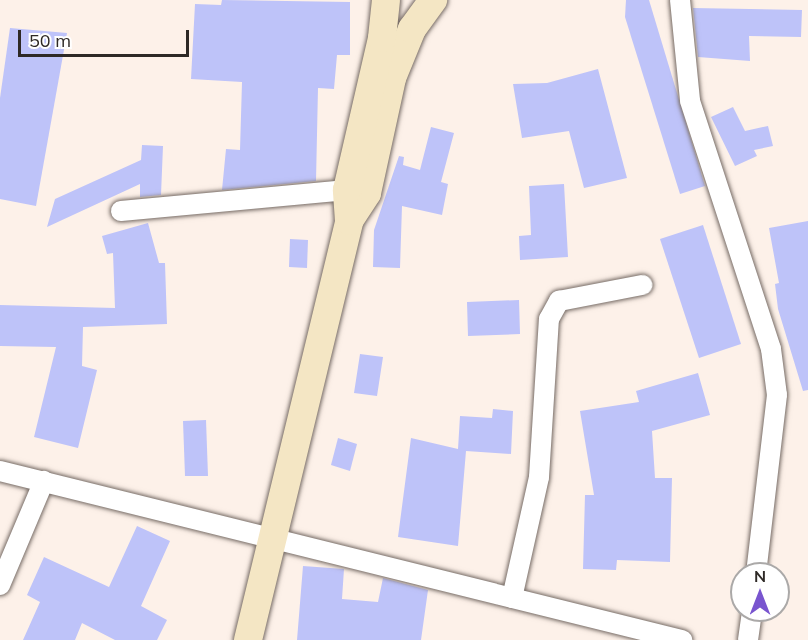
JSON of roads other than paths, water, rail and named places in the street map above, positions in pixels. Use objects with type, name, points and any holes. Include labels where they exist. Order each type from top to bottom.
[{"type":"main road","points":[[248,640],[349,221],[347,190],[382,38],[386,0]]},
{"type":"main road","points":[[407,0],[424,0]]},
{"type":"main road","points":[[349,221],[367,193],[392,78],[412,29],[433,0]]},
{"type":"street","points":[[680,0],[690,101],[771,349],[777,395],[757,562]]},
{"type":"street","points":[[121,212],[347,190]]},
{"type":"street","points":[[512,598],[539,477],[549,319],[559,301],[642,285]]},
{"type":"street","points":[[0,471],[682,640]]},
{"type":"street","points":[[0,585],[44,481]]},
{"type":"street","points":[[748,640],[750,622]]}]
